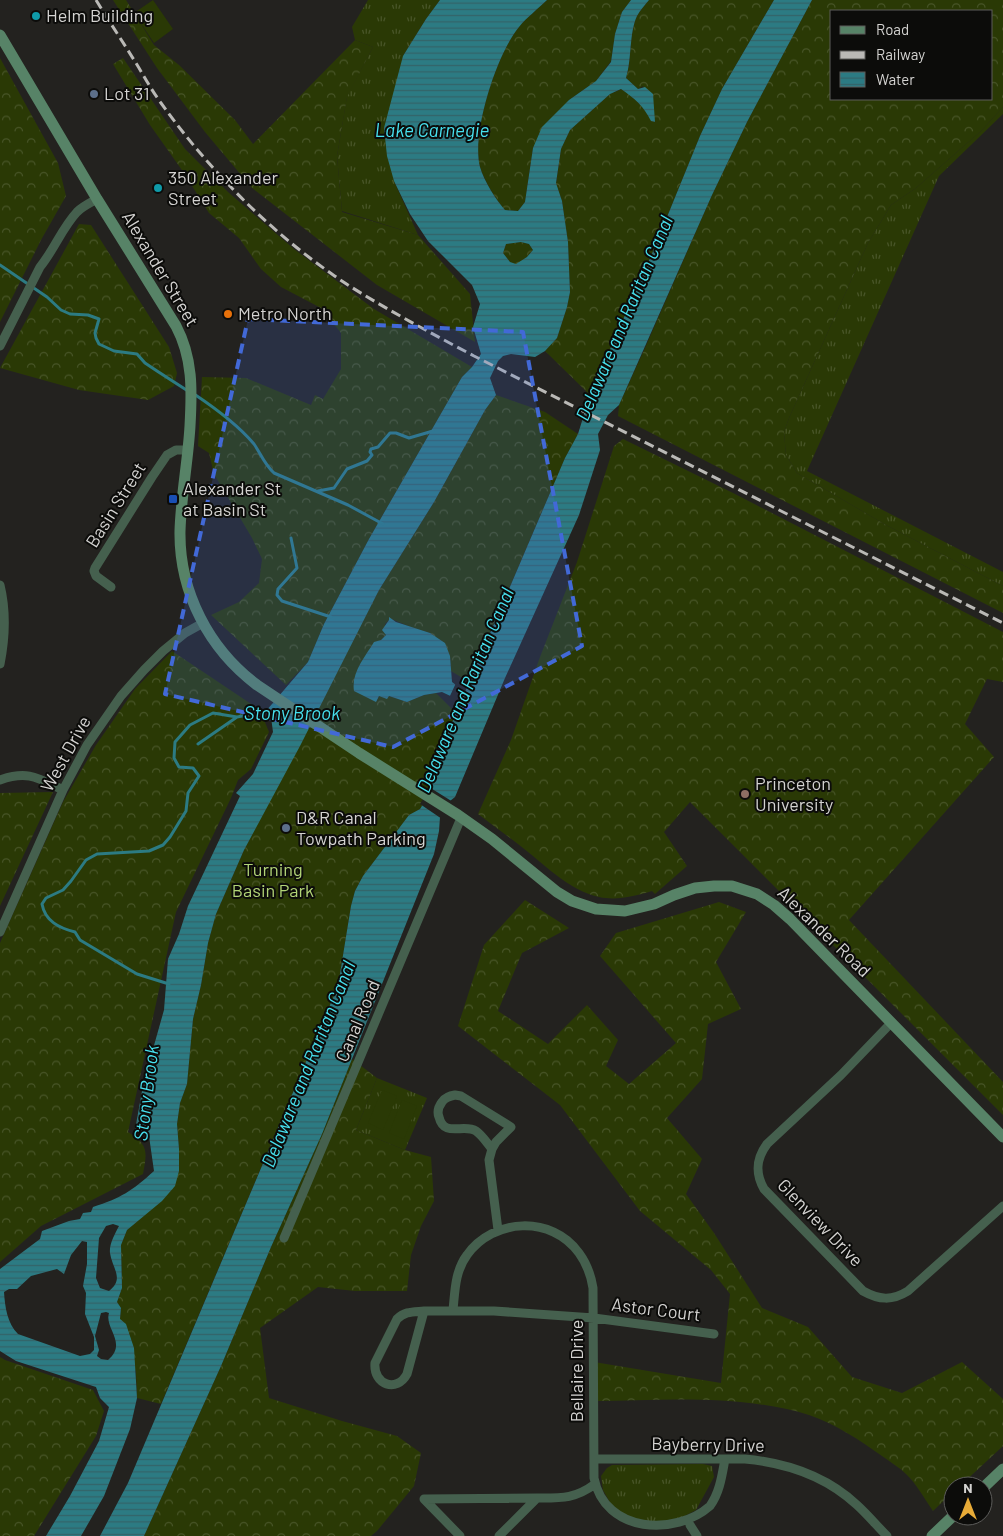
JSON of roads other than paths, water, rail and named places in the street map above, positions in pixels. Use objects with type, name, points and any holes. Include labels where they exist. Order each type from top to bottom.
[{"type":"main road","name":"Alexander Street","points":[[0,35],[97,199],[180,333],[188,357],[191,374],[191,413],[180,542],[184,570],[191,596],[202,622],[227,658],[249,679],[423,793]]},
{"type":"main road","name":"Alexander Road","points":[[423,793],[497,843],[565,897],[588,908],[615,911],[635,909],[654,904],[684,891],[705,886],[732,886],[757,894],[774,905],[790,920],[1003,1137]]},
{"type":"main road","points":[[993,1478],[1003,1469]]},
{"type":"main road","points":[[932,1536],[943,1526]]},
{"type":"street","points":[[0,346],[40,267],[49,256],[60,235],[77,213],[97,199]]},
{"type":"street","name":"Basin Street","points":[[111,587],[96,576],[95,568],[167,455],[176,450],[188,450]]},
{"type":"street","points":[[0,585],[4,620],[4,637],[0,664]]},
{"type":"street","name":"West Drive","points":[[0,932],[63,790],[87,745],[122,696],[163,651],[202,622]]},
{"type":"street","points":[[0,780],[14,775],[23,775],[35,777],[63,790]]},
{"type":"street","name":"Canal Road","points":[[284,1238],[461,818]]},
{"type":"street","name":"Glenview Drive","points":[[891,1023],[841,1075],[761,1151],[757,1171],[764,1189],[863,1291],[881,1299],[900,1296],[908,1291],[1003,1206]]},
{"type":"street","points":[[492,1149],[477,1132],[471,1129],[453,1130],[447,1128],[442,1123],[438,1111],[443,1100],[449,1096],[461,1096],[511,1127],[496,1142],[489,1160],[498,1230]]},
{"type":"street","name":"Bellaire Drive","points":[[453,1310],[456,1280],[460,1266],[467,1255],[485,1237],[498,1230],[523,1225],[535,1226],[559,1235],[578,1251],[590,1274],[593,1288],[595,1484],[606,1508],[616,1518],[634,1529],[658,1533],[670,1532],[690,1525],[705,1512],[716,1496],[725,1459]]},
{"type":"street","name":"Astor Court","points":[[424,1312],[408,1374],[394,1385],[381,1381],[376,1376],[374,1370],[375,1363],[397,1319],[407,1312],[494,1311],[594,1318],[714,1334]]},
{"type":"street","name":"Bayberry Drive","points":[[594,1459],[725,1459],[766,1461],[784,1465],[816,1477],[842,1492],[887,1536]]},
{"type":"street","points":[[460,1536],[424,1499],[566,1498],[595,1484]]},
{"type":"street","points":[[499,1536],[537,1498]]},
{"type":"street","points":[[690,1525],[697,1536]]},
{"type":"water","points":[[440,0],[547,0],[522,23],[502,55],[488,94],[479,134],[478,152],[480,167],[484,178],[505,210],[518,211],[525,202],[533,148],[542,127],[569,100],[596,81],[611,62],[615,34],[622,12],[631,0],[649,0],[638,14],[634,23],[626,78],[638,89],[645,87],[653,94],[655,122],[651,121],[638,103],[621,89],[610,94],[570,130],[561,149],[556,183],[562,201],[568,242],[570,292],[557,338],[545,351],[535,357],[511,354],[503,356],[498,361],[490,378],[496,395],[485,410],[434,502],[379,590],[300,746],[244,850],[216,914],[208,943],[193,1019],[187,1084],[180,1103],[177,1124],[179,1171],[175,1186],[162,1201],[127,1230],[121,1245],[122,1288],[117,1302],[121,1308],[120,1319],[126,1324],[134,1348],[137,1398],[130,1429],[104,1496],[81,1536],[46,1536],[99,1441],[109,1407],[100,1398],[96,1387],[16,1361],[0,1351],[0,1269],[40,1239],[42,1231],[80,1219],[83,1213],[91,1212],[93,1207],[126,1193],[154,1171],[149,1136],[135,1130],[146,1069],[164,1010],[168,959],[188,906],[240,796],[236,793],[253,774],[273,732],[271,717],[266,711],[308,662],[324,624],[369,539],[462,377],[481,354],[473,327],[480,304],[472,285],[428,241],[410,214],[394,181],[387,156],[384,128],[403,56]],"holes":[[[521,242],[529,244],[533,250],[527,257],[516,264],[510,262],[503,253],[506,244]],[[113,1224],[119,1226],[110,1246],[111,1258],[117,1278],[114,1287],[109,1291],[100,1288],[96,1278],[99,1238],[106,1226]],[[82,1241],[87,1242],[87,1264],[83,1286],[86,1293],[85,1314],[94,1337],[94,1350],[90,1354],[80,1356],[18,1334],[9,1320],[4,1298],[4,1292],[9,1289],[17,1289],[31,1276],[57,1269],[64,1274],[71,1255]],[[101,1313],[109,1313],[108,1319],[116,1342],[114,1354],[108,1360],[97,1356],[99,1350],[95,1336]]]},
{"type":"water","name":"Delaware and Raritan Canal","points":[[774,0],[812,0],[747,122],[712,195],[619,405],[608,415],[598,434],[600,450],[579,515],[505,678],[455,797],[450,801],[440,817],[434,854],[322,1134],[271,1247],[221,1366],[144,1536],[100,1536],[128,1483],[338,986],[355,891],[363,876],[409,815],[420,809],[432,790],[430,779],[461,701],[442,692],[424,695],[407,702],[389,696],[387,699],[379,696],[376,702],[354,691],[357,672],[374,642],[381,640],[386,635],[382,630],[389,617],[396,622],[430,633],[445,643],[450,656],[452,682],[465,692],[565,458],[578,434],[590,395],[654,249],[700,136],[722,89]]},
{"type":"waterway","points":[[0,265],[47,297],[61,310],[70,314],[88,315],[99,319],[95,333],[99,344],[114,351],[137,354],[145,363],[188,391]]},
{"type":"waterway","points":[[194,394],[241,430],[254,444],[265,463],[274,473],[348,505],[383,524]]},
{"type":"waterway","points":[[318,491],[334,488],[347,469],[367,461],[372,455],[371,449],[378,447],[390,433],[396,433],[409,438],[433,431]]},
{"type":"waterway","points":[[291,538],[297,568],[278,589],[277,595],[282,601],[331,617]]},
{"type":"waterway","name":"Stony Brook","points":[[169,984],[137,974],[80,940],[75,932],[54,923],[46,915],[42,904],[46,898],[63,890],[86,860],[97,854],[149,851],[163,845],[170,837],[186,811],[188,793],[199,776],[193,768],[179,767],[174,758],[175,742],[190,725],[213,713],[237,717],[270,711]]},
{"type":"waterway","name":"Stony Brook","points":[[198,744],[237,717]]},
{"type":"railway","points":[[96,0],[158,99],[201,155],[246,203],[270,225],[348,285],[474,356],[1003,623]]},
{"type":"place","name":"Helm Building","points":[[36,16]]},
{"type":"place","name":"Lot 31","points":[[94,94]]},
{"type":"place","name":"350 Alexander Street","points":[[158,188]]},
{"type":"place","name":"Metro North","points":[[228,314]]},
{"type":"place","name":"Alexander St at Basin St","points":[[173,499]]},
{"type":"place","name":"Princeton University","points":[[745,794]]},
{"type":"place","name":"D&R Canal Towpath Parking","points":[[286,828]]},
{"type":"water label","name":"Lake Carnegie","points":[[432,130]]},
{"type":"park label","name":"Turning Basin Park","points":[[273,880]]}]
